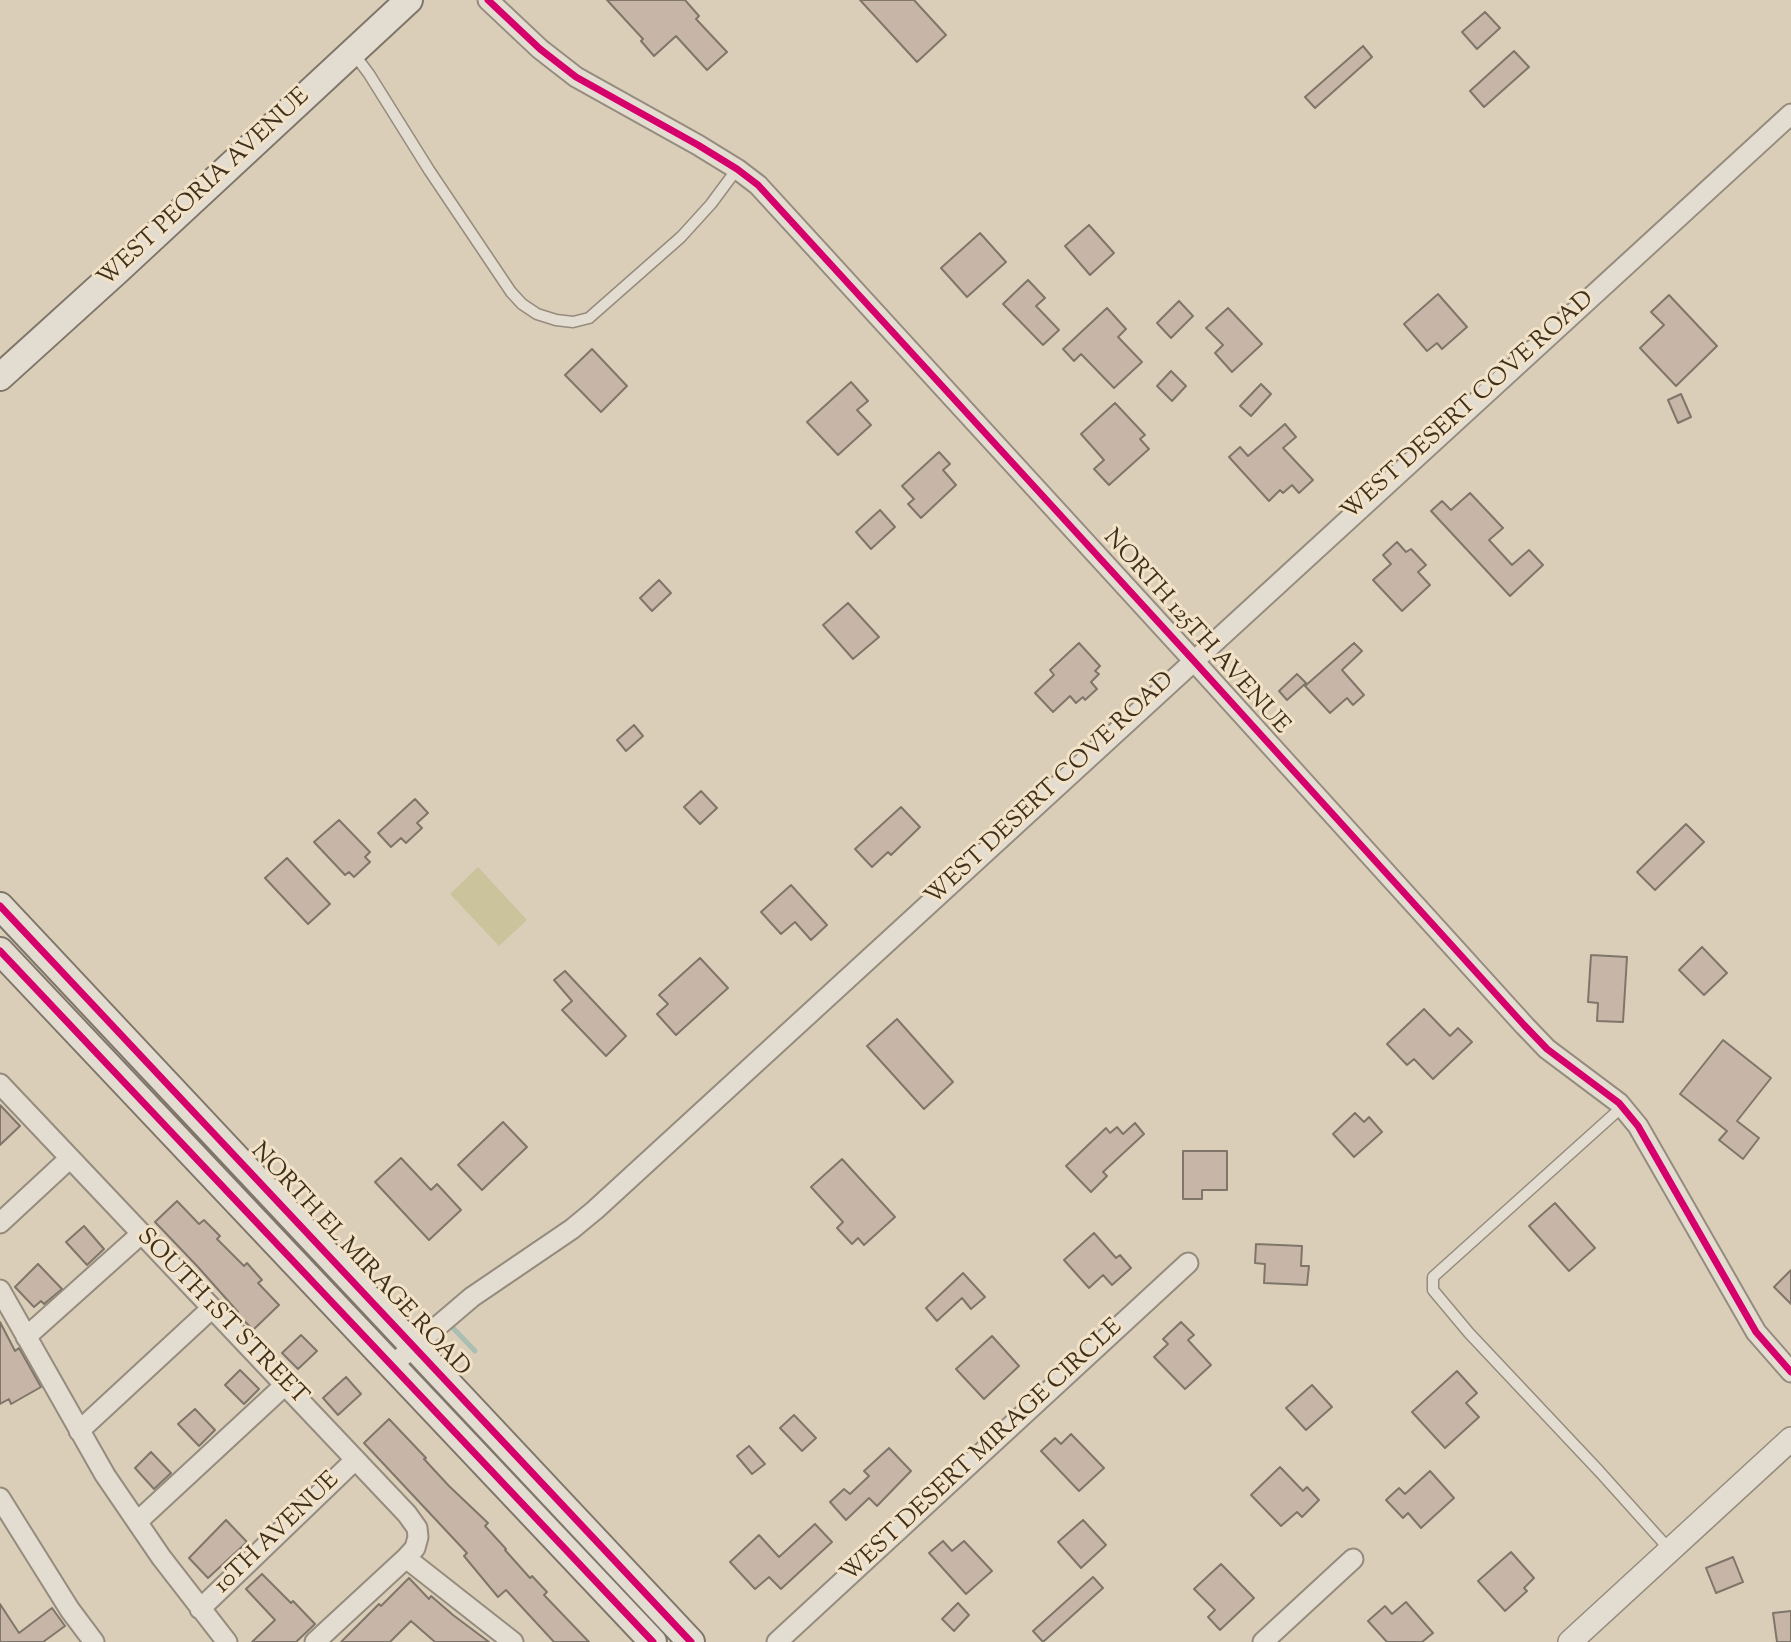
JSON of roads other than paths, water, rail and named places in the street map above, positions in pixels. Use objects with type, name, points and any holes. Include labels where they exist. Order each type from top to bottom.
[{"type":"main road","name":"WEST PEORIA AVENUE","points":[[0,377],[409,0]]},
{"type":"main road","name":"NORTH EL MIRAGE ROAD","points":[[0,906],[691,1642]]},
{"type":"main road","name":"NORTH EL MIRAGE ROAD","points":[[0,951],[653,1642]]},
{"type":"street","name":"NORTH 125TH AVENUE","points":[[488,0],[540,49],[576,77],[737,169],[758,186],[1524,1025],[1547,1048],[1619,1102],[1637,1126],[1756,1332],[1791,1372]]},
{"type":"street","name":"WEST DESERT COVE ROAD","points":[[391,1366],[472,1297],[572,1229],[594,1210],[1791,114]]},
{"type":"street","name":"SOUTH 1ST STREET","points":[[0,1084],[407,1514],[417,1528],[418,1537],[415,1548],[406,1558]]},
{"type":"street","points":[[0,1223],[69,1159]]},
{"type":"street","points":[[26,1337],[141,1234]]},
{"type":"street","name":"WEST DESERT MIRAGE CIRCLE","points":[[777,1642],[1188,1263]]},
{"type":"street","points":[[0,1290],[105,1475],[161,1557],[227,1642]]},
{"type":"street","points":[[79,1431],[212,1308]]},
{"type":"street","points":[[137,1522],[285,1385]]},
{"type":"street","points":[[1570,1642],[1791,1439]]},
{"type":"street","name":"10TH AVENUE","points":[[200,1609],[355,1460]]},
{"type":"street","points":[[0,1498],[94,1642]]},
{"type":"street","points":[[315,1642],[406,1558],[513,1642]]},
{"type":"street","points":[[1263,1642],[1353,1559]]},
{"type":"lane","points":[[353,52],[511,292],[537,314],[556,320],[573,323],[589,318],[681,237],[711,204],[737,169]]},
{"type":"lane","points":[[1622,1107],[1433,1278],[1433,1290],[1469,1333],[1670,1550]]},
{"type":"waterway","points":[[454,1329],[475,1351]]}]
